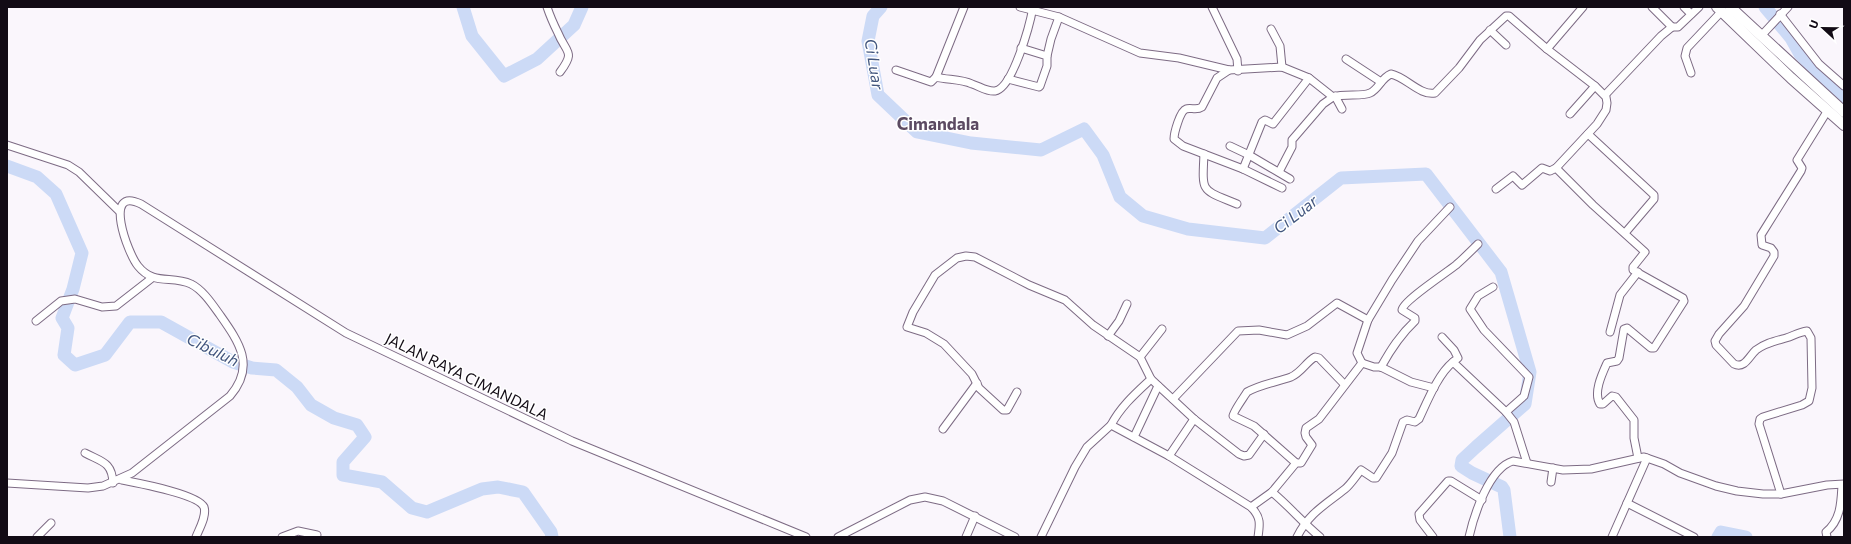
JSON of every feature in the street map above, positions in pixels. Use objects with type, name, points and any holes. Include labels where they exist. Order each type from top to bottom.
[{"type":"highway","points":[[1723,8],[1763,34],[1844,112]]},
{"type":"highway","points":[[1723,8],[1844,125]]},
{"type":"street","points":[[547,7],[558,35],[567,48],[568,59],[560,72]]},
{"type":"street","points":[[896,70],[931,82],[936,77],[964,7]]},
{"type":"street","points":[[1020,7],[1033,8],[1059,17],[1140,53],[1179,58],[1229,70],[1282,67],[1309,78],[1334,97],[1342,109]]},
{"type":"street","points":[[1212,7],[1237,60],[1238,70]]},
{"type":"street","points":[[1547,49],[1583,7]]},
{"type":"street","points":[[1652,7],[1672,27]]},
{"type":"street","points":[[1684,7],[1691,14]]},
{"type":"street","points":[[1605,95],[1661,36],[1672,27],[1678,27],[1699,7]]},
{"type":"street","points":[[1763,34],[1788,7]]},
{"type":"street","points":[[936,77],[970,83],[992,92],[998,90],[1008,79],[1021,48],[1033,8]]},
{"type":"street","points":[[1691,73],[1685,56],[1687,48],[1723,8]]},
{"type":"street","points":[[1279,172],[1292,147],[1292,140],[1323,104],[1334,97],[1344,94],[1364,95],[1371,93],[1387,76],[1395,75],[1426,92],[1435,93],[1446,83],[1490,30],[1506,16],[1508,16],[1547,49],[1595,86],[1605,95],[1607,103],[1606,110],[1588,134],[1556,168],[1550,171],[1542,168],[1522,185],[1513,176],[1496,189]]},
{"type":"street","points":[[1779,16],[1820,64],[1844,86]]},
{"type":"street","points":[[1008,79],[1040,87],[1047,66],[1047,56],[1051,39],[1059,17]]},
{"type":"street","points":[[1271,29],[1280,46],[1282,67]]},
{"type":"street","points":[[1490,30],[1506,45]]},
{"type":"street","points":[[1021,48],[1047,56]]},
{"type":"street","points":[[1346,59],[1381,82]]},
{"type":"street","points":[[1229,70],[1217,78],[1202,107],[1198,109],[1184,110],[1174,136],[1176,142],[1243,169],[1282,188]]},
{"type":"street","points":[[1243,169],[1262,122],[1265,120],[1272,124],[1309,78]]},
{"type":"street","points":[[1570,114],[1595,86]]},
{"type":"street","points":[[1781,494],[1759,424],[1760,419],[1763,417],[1802,405],[1809,401],[1812,388],[1811,338],[1809,333],[1807,331],[1802,332],[1768,343],[1756,350],[1744,364],[1738,366],[1734,364],[1721,350],[1715,341],[1719,334],[1744,306],[1774,256],[1774,252],[1771,248],[1762,245],[1761,235],[1802,168],[1796,160],[1828,110]]},
{"type":"street","points":[[1588,134],[1654,195],[1654,199],[1625,233]]},
{"type":"street","points":[[7,145],[68,165],[80,172],[119,211],[122,228],[135,262],[152,278],[187,282],[197,288],[208,298],[235,336],[241,346],[244,360],[243,369],[236,390],[230,396],[132,474],[122,480],[103,486],[88,488],[7,483]]},
{"type":"street","points":[[1230,146],[1249,155],[1290,179]]},
{"type":"street","points":[[1204,154],[1203,179],[1205,188],[1212,194],[1237,204]]},
{"type":"street","points":[[1556,168],[1593,206],[1645,252],[1633,267],[1633,270],[1682,298],[1684,301],[1654,348],[1627,328],[1624,329],[1619,358],[1617,361],[1607,363],[1603,372],[1597,396],[1598,401],[1600,404],[1603,404],[1612,396],[1616,397],[1634,420],[1634,438],[1638,458]]},
{"type":"street","name":"JALAN RAYA CIMANDALA","points":[[119,211],[125,203],[135,202],[346,333],[572,441],[806,537]]},
{"type":"street","points":[[1434,388],[1404,379],[1381,367],[1374,367],[1362,363],[1357,353],[1368,320],[1392,280],[1418,241],[1450,207]]},
{"type":"street","points":[[1381,367],[1395,342],[1415,321],[1415,318],[1402,310],[1402,308],[1412,298],[1455,265],[1478,244]]},
{"type":"street","points":[[1017,392],[1006,411],[979,388],[977,383],[956,355],[944,344],[926,333],[907,327],[913,312],[935,275],[957,258],[966,256],[975,258],[1029,285],[1057,296],[1108,336],[1140,357],[1151,379],[1172,400],[1194,419],[1244,456],[1249,455],[1264,434]]},
{"type":"street","points":[[1610,332],[1620,296],[1638,272]]},
{"type":"street","points":[[36,322],[61,301],[75,299],[102,306],[116,306],[152,278]]},
{"type":"street","points":[[1493,288],[1478,296],[1470,309],[1484,330],[1529,377],[1524,396],[1510,417]]},
{"type":"street","points":[[1172,400],[1234,333],[1259,330],[1286,335],[1306,326],[1337,303],[1368,320]]},
{"type":"street","points":[[1108,336],[1119,321],[1126,304]]},
{"type":"street","points":[[1140,357],[1162,329]]},
{"type":"street","points":[[1297,537],[1303,524],[1324,504],[1348,486],[1361,470],[1373,478],[1376,478],[1392,454],[1403,422],[1406,420],[1415,422],[1419,419],[1442,373],[1458,358],[1454,350],[1442,337]]},
{"type":"street","points":[[1296,463],[1254,426],[1233,416],[1233,413],[1247,392],[1292,376],[1302,369],[1308,360],[1315,357],[1319,358],[1344,384]]},
{"type":"street","points":[[1453,362],[1510,417],[1527,463]]},
{"type":"street","points":[[1251,507],[1272,492],[1296,463],[1300,463],[1312,445],[1306,437],[1306,428],[1319,419],[1344,384],[1362,363]]},
{"type":"street","points":[[1041,537],[1075,467],[1087,447],[1111,425],[1117,413],[1129,399],[1151,379]]},
{"type":"street","points":[[943,429],[977,383]]},
{"type":"street","points":[[1134,437],[1158,386]]},
{"type":"street","points":[[1169,456],[1194,419]]},
{"type":"street","points":[[1111,425],[1169,456],[1251,507],[1258,514],[1260,520],[1258,537]]},
{"type":"street","points":[[85,453],[109,466],[112,473],[112,483]]},
{"type":"street","points":[[1469,537],[1489,485],[1496,472],[1508,462],[1516,461],[1539,467],[1591,469],[1638,458],[1646,458],[1664,464],[1680,473],[1716,486],[1737,491],[1781,494],[1827,485],[1843,484],[1841,507],[1831,529],[1826,532],[1827,537]]},
{"type":"street","points":[[1612,537],[1646,458]]},
{"type":"street","points":[[1551,482],[1553,468]]},
{"type":"street","points":[[122,480],[168,490],[200,503],[204,508],[205,514],[196,537]]},
{"type":"street","points":[[1433,537],[1420,520],[1419,514],[1448,481],[1451,481],[1482,500]]},
{"type":"street","points":[[1272,492],[1285,503],[1303,524],[1320,537]]},
{"type":"street","points":[[838,537],[917,498],[943,501],[1015,537]]},
{"type":"street","points":[[1627,503],[1694,537]]},
{"type":"street","points":[[966,537],[974,516]]},
{"type":"street","points":[[37,537],[51,523]]},
{"type":"street","points":[[282,537],[298,532],[317,535]]},
{"type":"waterway","name":"Ci Luar","points":[[463,7],[472,36],[504,76],[537,59],[574,25],[582,7]]},
{"type":"waterway","name":"Ci Luar","points":[[881,7],[873,16],[868,41],[878,95],[917,132],[971,143],[1041,150],[1084,129],[1103,155],[1120,197],[1143,216],[1188,229],[1265,238],[1341,178],[1426,174],[1501,272],[1530,372],[1525,404],[1462,460],[1461,466],[1472,473],[1502,487],[1504,490],[1510,537]]},
{"type":"waterway","points":[[1765,7],[1791,38],[1800,54],[1844,97]]},
{"type":"waterway","name":"Cibuluh","points":[[7,166],[37,177],[56,194],[82,253],[73,289],[62,318],[68,328],[64,355],[75,365],[105,355],[130,322],[161,322],[233,362],[252,368],[276,370],[297,387],[311,405],[334,418],[357,425],[365,437],[343,462],[343,475],[382,482],[412,508],[427,512],[482,489],[498,487],[523,492],[551,532],[552,537]]},
{"type":"waterway","name":"Ci Luar","points":[[1718,537],[1721,532],[1746,537]]},
{"type":"district","name":"Cimandala","points":[[938,123]]}]
